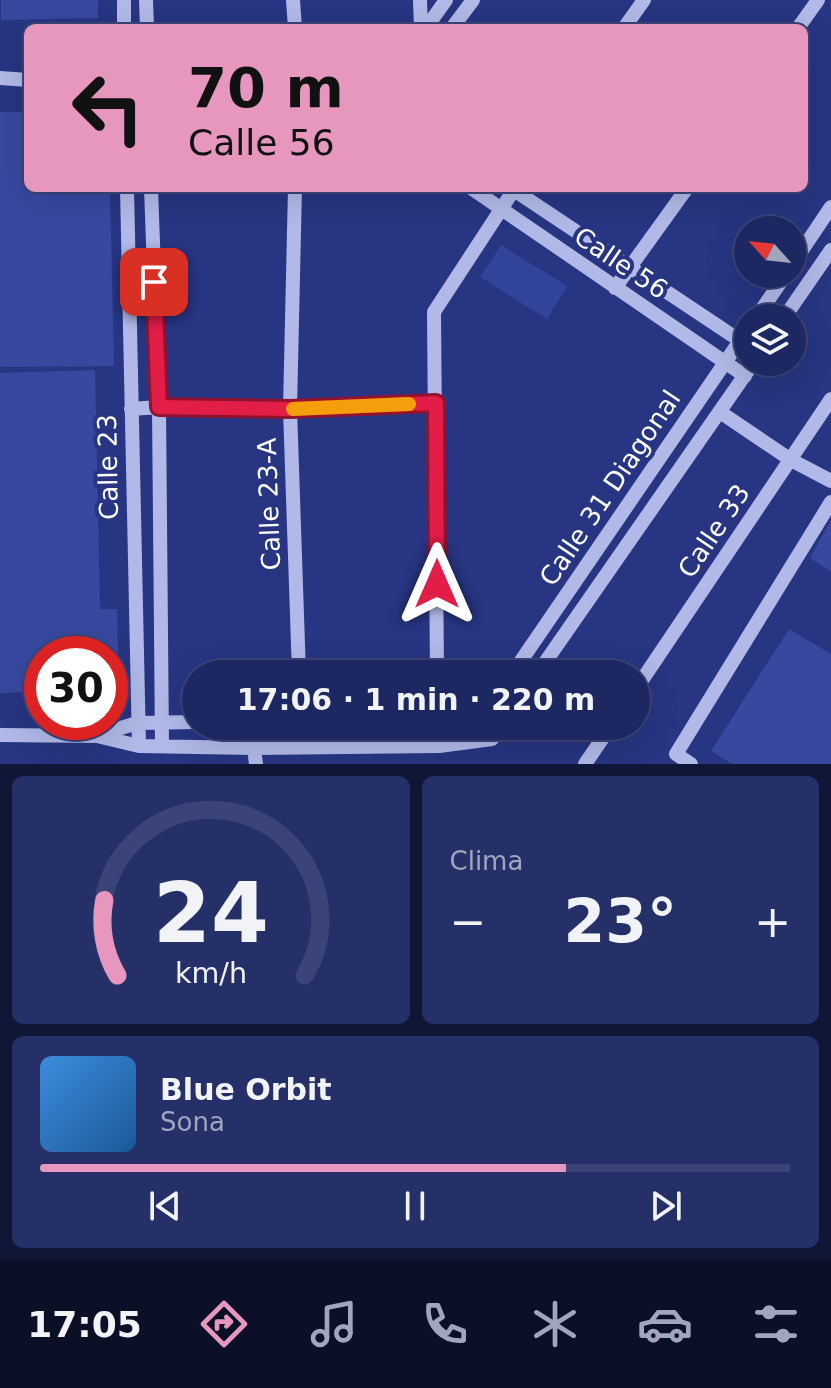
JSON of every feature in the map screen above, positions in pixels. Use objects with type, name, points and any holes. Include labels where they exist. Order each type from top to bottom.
[{"type":"street","points":[[124,0],[124,24]]},
{"type":"street","points":[[146,0],[147,24]]},
{"type":"street","points":[[293,0],[295,24]]},
{"type":"street","points":[[420,0],[423,24]]},
{"type":"street","points":[[426,24],[446,0]]},
{"type":"street","points":[[455,24],[473,0]]},
{"type":"street","points":[[627,24],[644,0]]},
{"type":"street","points":[[801,24],[818,0]]},
{"type":"street","points":[[0,78],[24,80]]},
{"type":"street","name":"Calle 23","points":[[127,192],[139,746]]},
{"type":"street","name":"Calle 23","points":[[151,192],[159,407],[162,745]]},
{"type":"street","name":"Calle 23-A","points":[[295,192],[290,409],[299,660]]},
{"type":"street","name":"Calle 56","points":[[476,192],[734,369]]},
{"type":"street","points":[[437,660],[434,312],[511,192]]},
{"type":"street","name":"Calle 56","points":[[517,192],[734,332]]},
{"type":"street","points":[[615,288],[684,192]]},
{"type":"street","points":[[806,244],[831,207]]},
{"type":"street","points":[[794,304],[831,250]]},
{"type":"street","name":"Calle 31 Diagonal","points":[[522,660],[734,352]]},
{"type":"street","name":"Calle 31 Diagonal","points":[[547,660],[745,376]]},
{"type":"street","name":"Calle 33","points":[[650,668],[831,399]]},
{"type":"street","points":[[131,409],[290,409],[436,403]]},
{"type":"street","points":[[720,412],[791,460],[831,481]]},
{"type":"street","points":[[667,447],[685,460]]},
{"type":"street","points":[[691,764],[676,754],[831,502]]},
{"type":"street","points":[[128,726],[182,722]]},
{"type":"street","points":[[0,735],[24,735]]},
{"type":"street","points":[[114,740],[139,746],[254,748],[439,746],[463,740]]},
{"type":"street","points":[[300,740],[300,747]]},
{"type":"street","points":[[439,740],[439,746]]},
{"type":"street","points":[[585,764],[601,740]]},
{"type":"street","points":[[254,748],[256,764]]},
{"type":"shaded area","points":[[501,245],[567,286],[547,319],[480,277]]},
{"type":"building","points":[[1,0],[98,0],[98,18],[1,20]]},
{"type":"building","points":[[0,112],[24,112],[24,192],[110,192],[114,366],[0,367]]},
{"type":"building","points":[[95,370],[100,609],[117,609],[118,636],[24,636],[24,692],[0,693],[0,373]]},
{"type":"building","points":[[831,520],[831,572],[810,558]]},
{"type":"building","points":[[789,629],[831,654],[831,764],[732,764],[711,751]]},
{"type":"slow traffic","points":[[293,409],[409,404]]},
{"type":"route","points":[[154,282],[159,407],[290,409],[436,403],[437,584]]}]
